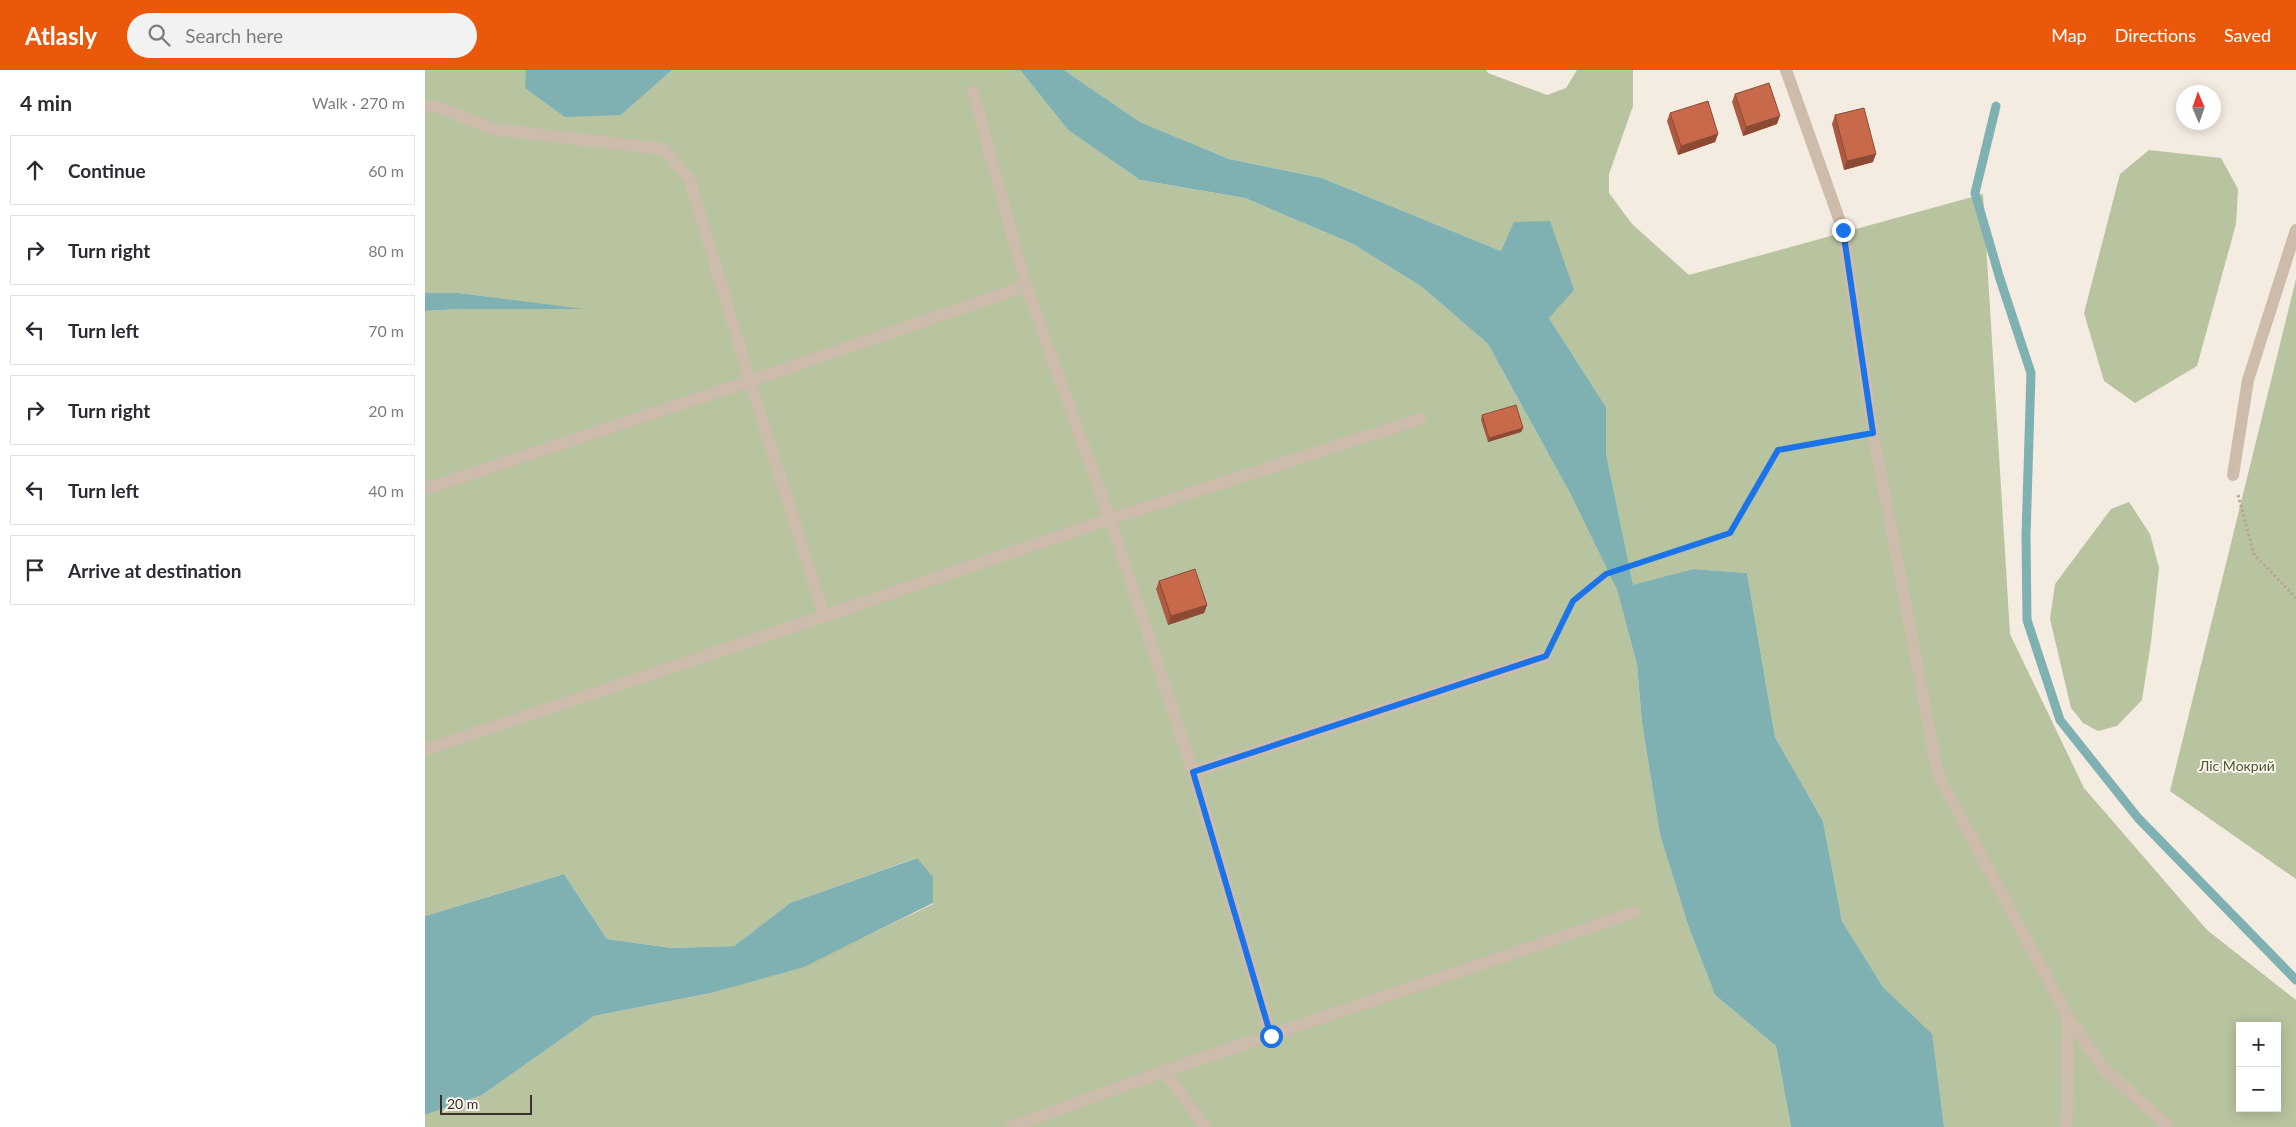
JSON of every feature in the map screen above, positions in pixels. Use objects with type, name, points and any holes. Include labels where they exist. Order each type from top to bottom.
[{"type":"street","points":[[1786,70],[1843,230],[1873,433],[1938,775],[2068,1017],[2104,1069],[2169,1127]]},
{"type":"street","points":[[973,92],[1026,286],[1110,518],[1193,772],[1271,1036]]},
{"type":"street","points":[[425,108],[435,106],[493,129],[664,149],[690,181],[750,381],[825,616]]},
{"type":"street","points":[[2233,475],[2249,380],[2296,230]]},
{"type":"street","points":[[425,489],[750,381],[1026,286]]},
{"type":"street","points":[[425,750],[1110,518],[1420,419]]},
{"type":"street","points":[[1193,772],[1546,656]]},
{"type":"street","points":[[1015,1126],[1164,1071],[1635,912]]},
{"type":"street","points":[[2067,1127],[2068,1017]]},
{"type":"street","points":[[1164,1071],[1205,1127]]},
{"type":"path","points":[[1546,656],[1573,601],[1606,574],[1730,533],[1778,450],[1873,433]]},
{"type":"path","points":[[2233,475],[2254,554],[2296,598]]},
{"type":"green space","points":[[425,70],[526,70],[526,88],[621,115],[672,70],[1020,70],[1068,130],[1140,180],[1245,198],[1353,244],[1422,287],[1488,344],[1571,495],[1617,590],[1637,665],[1642,723],[1660,835],[1689,928],[1715,995],[1776,1046],[1791,1127],[425,1127],[425,1115],[482,1095],[594,1016],[711,993],[804,966],[933,904],[933,877],[916,858],[790,903],[734,946],[672,948],[607,939],[564,874],[425,916],[425,311],[461,309],[578,309],[459,293],[425,293]]},
{"type":"green space","points":[[1064,70],[1486,70],[1488,73],[1547,95],[1566,88],[1577,70],[1633,70],[1633,106],[1609,174],[1609,193],[1632,224],[1689,275],[1983,194],[2010,634],[2084,788],[2207,930],[2296,1000],[2296,1127],[1944,1127],[1931,1034],[1883,987],[1842,921],[1823,821],[1775,737],[1747,573],[1693,569],[1633,586],[1606,453],[1606,407],[1549,318],[1501,251],[1322,178],[1229,159],[1140,122]]},
{"type":"green space","points":[[2149,150],[2221,158],[2238,189],[2236,224],[2197,366],[2135,403],[2104,381],[2084,313],[2120,174]]},
{"type":"green space","name":"Ліс Мокрий","points":[[2296,279],[2296,879],[2170,791]]},
{"type":"green space","points":[[2129,502],[2150,534],[2159,568],[2151,642],[2142,700],[2117,726],[2098,731],[2083,723],[2071,708],[2050,619],[2055,584],[2111,509]]},
{"type":"water","points":[[526,70],[672,70],[621,115],[565,117],[525,88]]},
{"type":"water","points":[[1020,70],[1064,70],[1140,122],[1229,159],[1322,178],[1501,251],[1514,222],[1550,221],[1574,290],[1549,318],[1606,407],[1606,453],[1633,585],[1693,569],[1747,573],[1775,737],[1823,821],[1842,921],[1883,987],[1932,1034],[1944,1127],[1791,1127],[1776,1046],[1715,995],[1689,928],[1660,835],[1642,723],[1637,665],[1617,590],[1571,495],[1488,344],[1422,287],[1353,244],[1245,198],[1140,180],[1068,130]]},
{"type":"water","points":[[425,293],[459,293],[584,309],[461,309],[425,311]]},
{"type":"water","points":[[917,858],[933,877],[933,903],[804,967],[711,993],[594,1016],[482,1095],[425,1115],[425,916],[564,874],[607,939],[672,948],[734,946],[790,903]]},
{"type":"building","points":[[1769,83],[1780,116],[1746,127],[1735,94]]},
{"type":"building","points":[[1708,101],[1718,134],[1681,146],[1670,113]]},
{"type":"building","points":[[1864,108],[1876,154],[1847,161],[1835,115]]},
{"type":"building","points":[[1516,405],[1523,428],[1489,438],[1482,415]]},
{"type":"building","points":[[1195,569],[1207,605],[1171,616],[1159,581]]},
{"type":"waterway","points":[[1996,106],[1975,193],[2000,279],[2031,373],[2026,536],[2027,620],[2060,720],[2138,818],[2296,980]]},
{"type":"route","points":[[1271,1036],[1193,772],[1546,656],[1573,601],[1606,574],[1730,533],[1778,450],[1873,433],[1843,230]]}]
